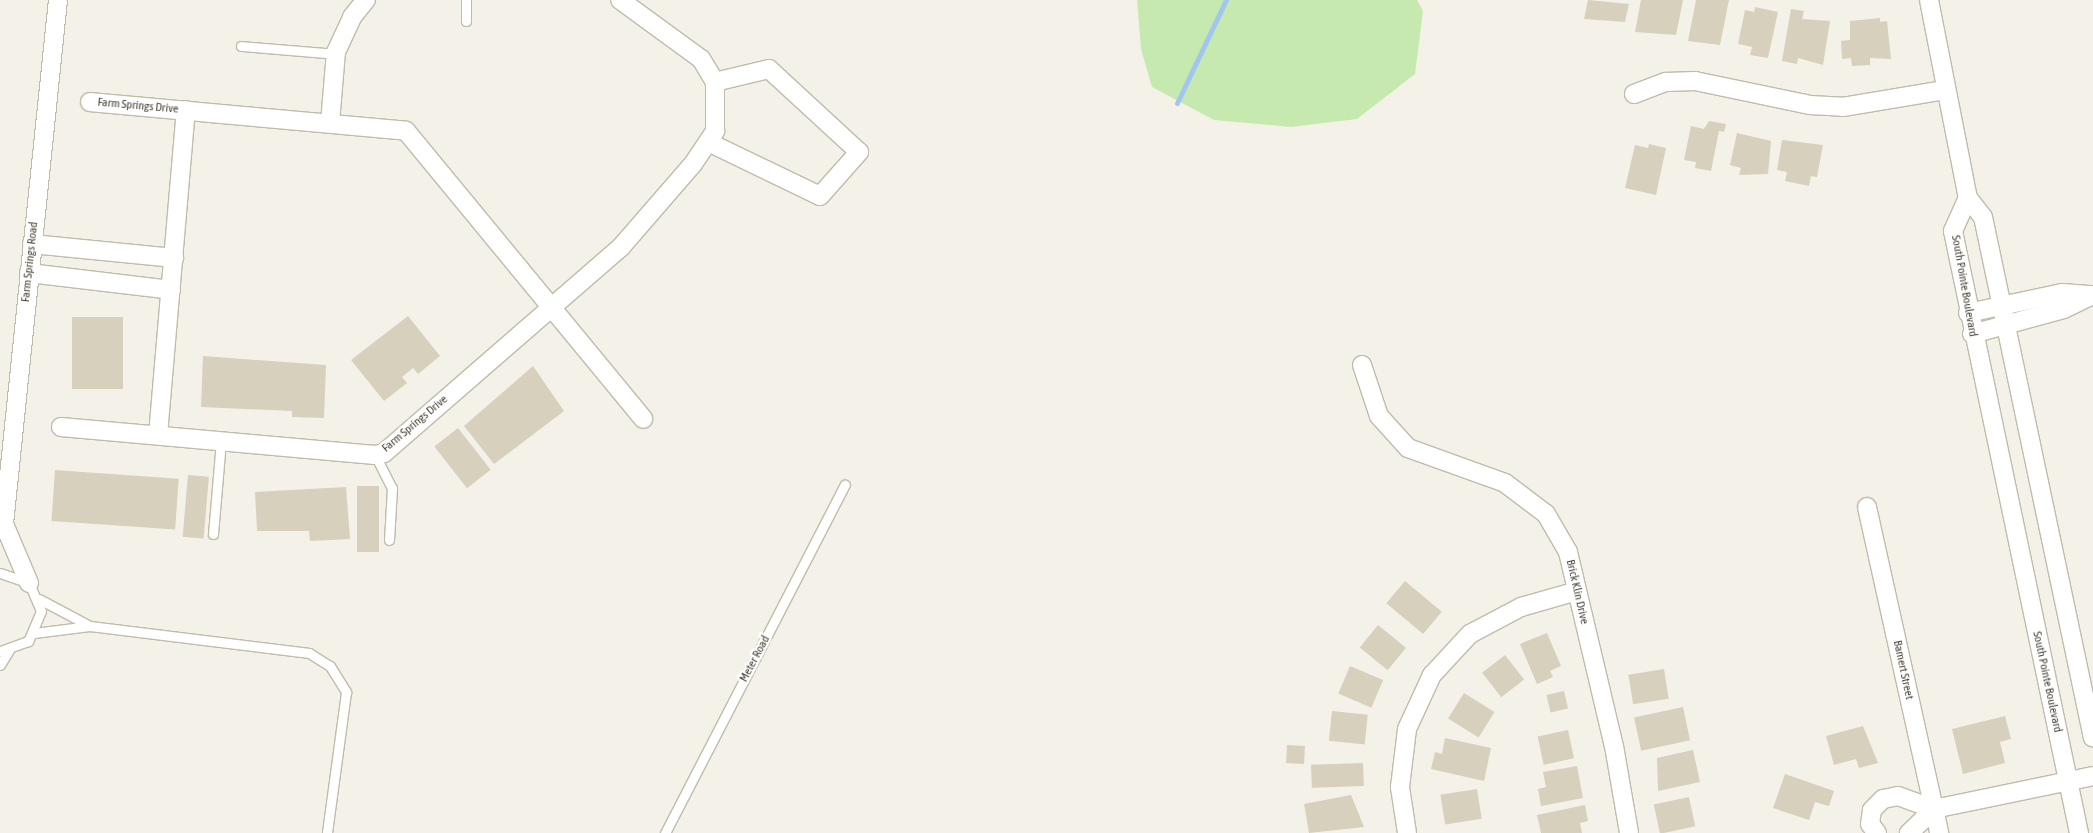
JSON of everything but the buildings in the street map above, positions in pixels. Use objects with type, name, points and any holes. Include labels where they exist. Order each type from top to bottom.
[{"type":"street","name":"Farm Springs Road","points":[[29,583],[2,527],[58,0]]},
{"type":"street","points":[[330,123],[336,54],[352,17],[366,0]]},
{"type":"street","points":[[620,0],[701,59],[715,82],[769,69],[859,152],[820,196],[708,142]]},
{"type":"street","points":[[1929,0],[1945,90],[1968,198],[1983,217],[2093,738]]},
{"type":"street","points":[[1634,94],[1666,82],[1695,81],[1810,105],[1843,107],[1945,90]]},
{"type":"street","name":"Farm Springs Drive","points":[[61,427],[376,456],[621,247],[715,131],[715,82]]},
{"type":"street","name":"Farm Springs Drive","points":[[90,102],[406,131],[643,419]]},
{"type":"street","name":"Farm Springs Drive","points":[[158,435],[186,110]]},
{"type":"street","name":"South Pointe Boulevard","points":[[1968,198],[1953,232],[1972,334],[2079,833]]},
{"type":"street","points":[[32,244],[174,258]]},
{"type":"street","points":[[29,274],[171,290]]},
{"type":"street","points":[[1968,313],[2062,293],[2091,295]]},
{"type":"street","points":[[1972,334],[2007,327],[2091,295]]},
{"type":"street","name":"Brick Klin Drive","points":[[1362,365],[1378,416],[1408,448],[1505,484],[1546,514],[1568,552],[1614,746],[1629,833]]},
{"type":"street","name":"Bamert Street","points":[[1867,506],[1939,833]]},
{"type":"street","points":[[1407,833],[1400,787],[1407,729],[1432,675],[1470,634],[1521,607],[1577,591]]},
{"type":"street","points":[[1909,833],[1934,809],[2093,776]]},
{"type":"street","points":[[1876,833],[1870,818],[1883,799],[1898,796],[1934,809]]},
{"type":"lane","points":[[466,0],[466,21]]},
{"type":"lane","points":[[241,46],[336,54]]},
{"type":"lane","points":[[213,534],[221,441]]},
{"type":"lane","points":[[376,456],[392,488],[389,540]]},
{"type":"lane","name":"Meter Road","points":[[664,833],[845,485]]},
{"type":"lane","points":[[0,573],[29,583],[39,599],[41,611],[34,633]]},
{"type":"lane","points":[[39,599],[90,626]]},
{"type":"lane","points":[[0,665],[5,651],[34,633],[90,626],[309,653],[330,666],[346,692],[326,833]]},
{"type":"green space","points":[[1137,0],[1417,0],[1423,11],[1415,74],[1357,119],[1291,127],[1214,120],[1152,87],[1141,49]]},
{"type":"waterway","points":[[1177,103],[1226,0]]}]
